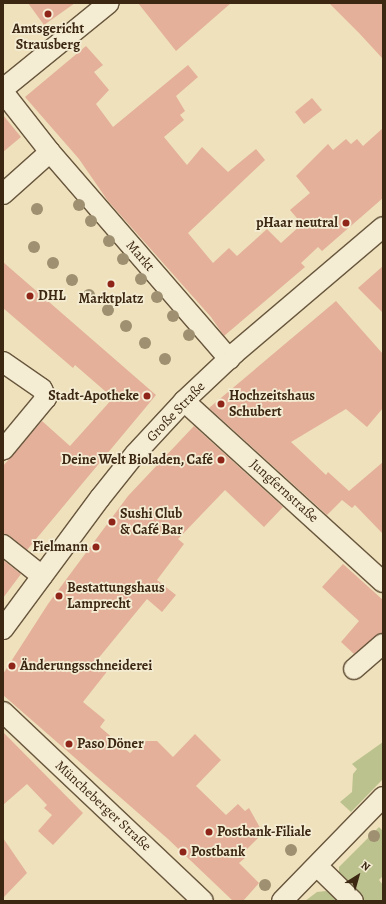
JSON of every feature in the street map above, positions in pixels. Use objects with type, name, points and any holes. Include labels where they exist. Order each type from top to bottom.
[{"type":"street","points":[[3,89],[109,3]]},
{"type":"street","name":"Markt","points":[[3,92],[50,152],[228,359]]},
{"type":"street","points":[[3,194],[50,152]]},
{"type":"street","name":"Große Straße","points":[[3,629],[136,454],[184,402],[228,359],[383,227]]},
{"type":"street","points":[[3,362],[42,390],[46,398],[3,450]]},
{"type":"street","name":"Jungfernstraße","points":[[184,402],[383,582]]},
{"type":"street","points":[[3,545],[42,576]]},
{"type":"street","points":[[354,669],[383,644]]},
{"type":"street","name":"Müncheberger Straße","points":[[3,712],[203,901]]},
{"type":"street","points":[[282,901],[318,866],[383,797]]},
{"type":"street","points":[[318,866],[353,901]]},
{"type":"green space","points":[[383,742],[383,779],[351,812],[340,802],[352,792],[353,774],[357,769],[352,764]]},
{"type":"green space","points":[[379,827],[383,831],[383,876],[379,880],[383,885],[383,901],[362,901],[339,875],[339,867]]},
{"type":"green space","points":[[326,891],[339,901],[305,901],[317,892]]},
{"type":"building","name":"Amtsgericht Strausberg","points":[[28,3],[75,3],[44,25]]},
{"type":"building","points":[[138,3],[231,3],[176,51]]},
{"type":"building","points":[[329,3],[383,3],[383,59],[359,33]]},
{"type":"building","points":[[86,46],[103,65],[94,72],[109,90],[96,104],[113,127],[188,65],[198,77],[176,96],[185,111],[180,115],[184,120],[164,137],[187,165],[202,147],[228,172],[256,149],[265,160],[188,233],[213,263],[229,248],[237,256],[267,229],[281,243],[302,224],[290,210],[310,193],[296,176],[328,144],[333,150],[346,139],[351,144],[357,139],[363,146],[383,128],[383,198],[322,251],[318,247],[301,263],[305,267],[224,336],[211,317],[108,201],[79,159],[25,97]]},
{"type":"building","points":[[312,98],[322,110],[304,124],[295,112]]},
{"type":"building","points":[[3,115],[21,137],[3,152]]},
{"type":"building","points":[[3,262],[156,395],[27,550],[10,536],[3,534],[3,466],[42,421],[70,446],[113,398],[75,365],[73,368],[3,308]]},
{"type":"building","points":[[383,266],[383,313],[358,288]]},
{"type":"building","points":[[336,301],[383,354],[383,408],[367,427],[346,409],[291,442],[326,475],[328,472],[349,491],[383,462],[383,534],[355,505],[352,508],[342,500],[327,515],[209,408]]},
{"type":"building","points":[[194,426],[283,507],[264,527],[225,490],[178,539],[184,544],[157,580],[176,595],[162,612],[147,599],[97,660],[109,669],[83,702],[105,720],[100,727],[130,753],[142,741],[157,741],[173,757],[195,734],[221,760],[196,786],[226,815],[238,804],[245,811],[249,808],[263,833],[242,854],[246,857],[239,863],[259,883],[243,901],[233,901],[168,839],[3,695],[3,674],[48,604],[128,496]]},
{"type":"building","points":[[3,560],[21,574],[3,598]]},
{"type":"building","points":[[343,564],[383,600],[383,632],[354,654],[341,642],[359,621],[322,587]]},
{"type":"building","points":[[3,732],[83,813],[53,845],[38,831],[52,815],[44,808],[47,805],[27,784],[3,805]]},
{"type":"building","points":[[3,838],[27,873],[3,898]]},
{"type":"place","name":"Amtsgericht Strausberg","points":[[48,14]]},
{"type":"place","name":"pHaar neutral","points":[[346,223]]},
{"type":"place","name":"Marktplatz","points":[[111,284]]},
{"type":"place","name":"DHL","points":[[30,296]]},
{"type":"place","name":"Stadt-Apotheke","points":[[147,396]]},
{"type":"place","name":"Hochzeitshaus Schubert","points":[[221,404]]},
{"type":"place","name":"Deine Welt Bioladen, Café","points":[[221,460]]},
{"type":"place","name":"Sushi Club & Café Bar","points":[[112,522]]},
{"type":"place","name":"Fielmann","points":[[96,547]]},
{"type":"place","name":"Bestattungshaus Lamprecht","points":[[59,596]]},
{"type":"place","name":"Änderungsschneiderei","points":[[12,666]]},
{"type":"place","name":"Paso Döner","points":[[69,744]]},
{"type":"place","name":"Postbank-Filiale","points":[[209,832]]},
{"type":"place","name":"Postbank","points":[[183,852]]}]
